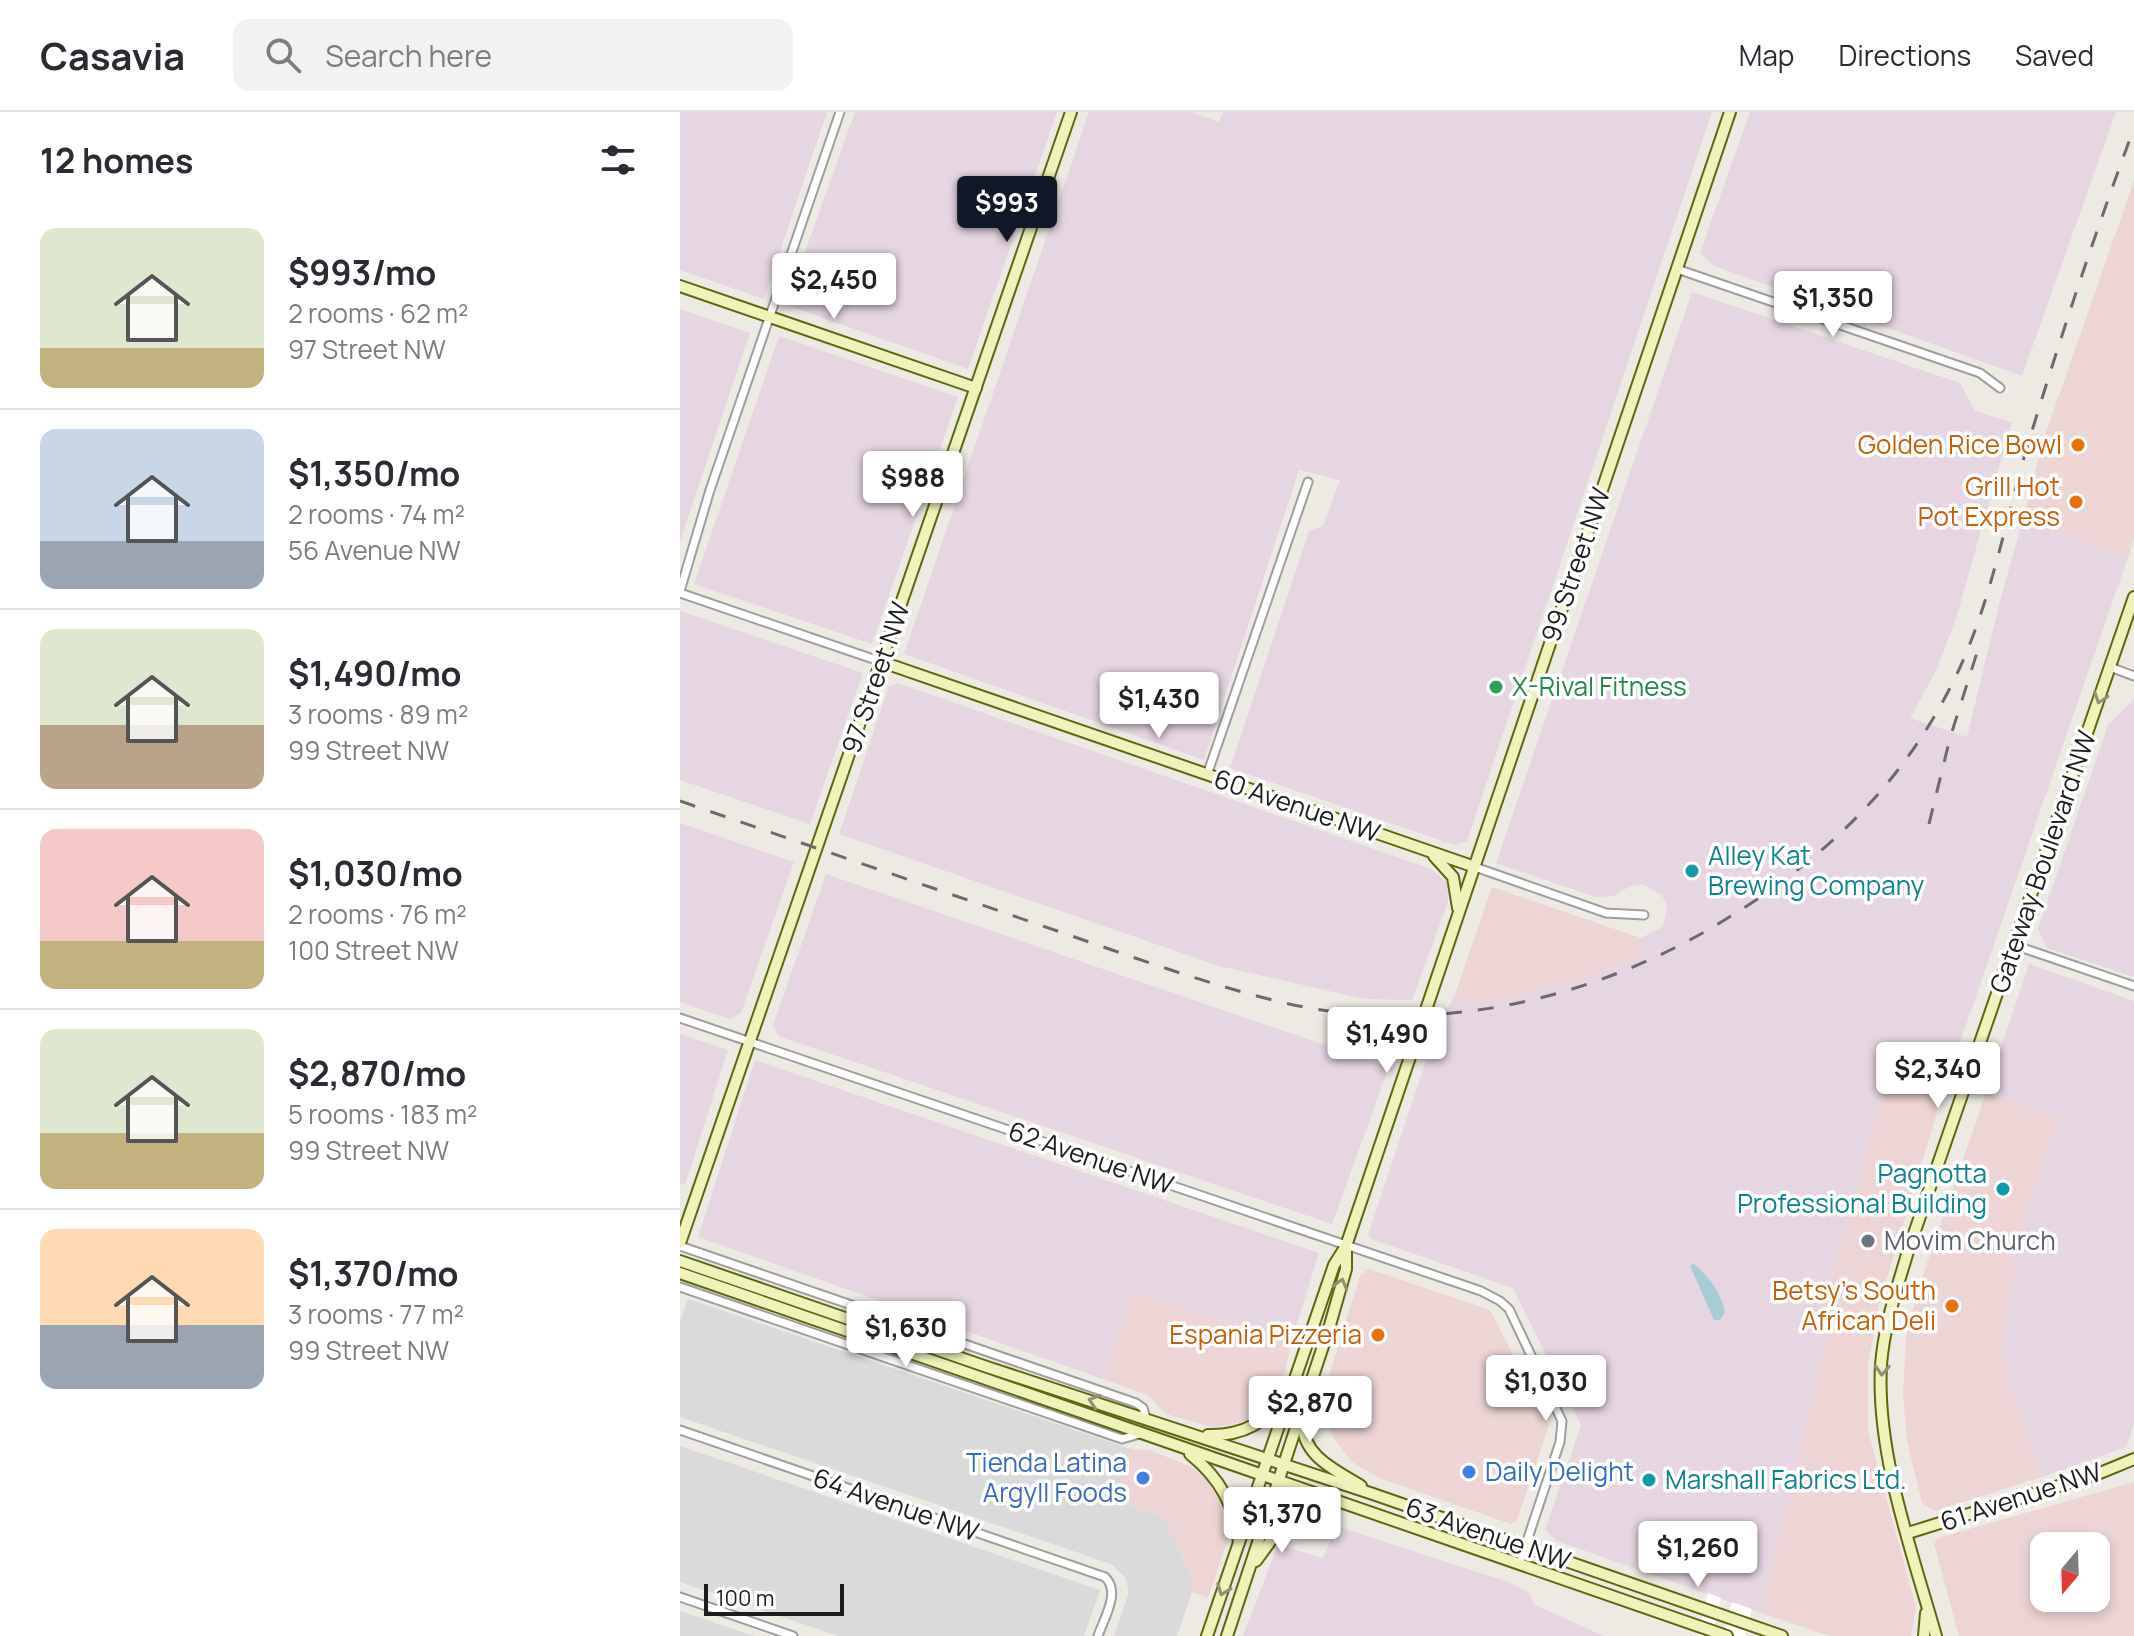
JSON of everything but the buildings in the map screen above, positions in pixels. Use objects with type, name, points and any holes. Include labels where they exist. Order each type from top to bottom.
[{"type":"main road","name":"97 Street NW","points":[[680,1244],[1071,112]]},
{"type":"main road","name":"99 Street NW","points":[[1207,1636],[1334,1265],[1346,1246],[1730,112]]},
{"type":"main road","points":[[680,286],[976,388]]},
{"type":"main road","name":"Gateway Boulevard NW","points":[[1936,1636],[1891,1472],[1880,1391],[1884,1340],[1908,1251],[2134,597]]},
{"type":"main road","name":"60 Avenue NW","points":[[882,662],[1475,867]]},
{"type":"main road","points":[[1425,850],[1447,867],[1453,877],[1458,914]]},
{"type":"main road","name":"99 Street NW","points":[[1227,1636],[1303,1412],[1346,1269],[1346,1246]]},
{"type":"main road","name":"63 Avenue NW","points":[[680,1261],[1373,1494],[1782,1636]]},
{"type":"main road","name":"63 Avenue NW","points":[[680,1273],[1727,1636]]},
{"type":"main road","points":[[1194,1434],[1224,1435],[1244,1430],[1262,1421],[1290,1396]]},
{"type":"main road","points":[[1303,1412],[1303,1431],[1309,1449],[1373,1494]]},
{"type":"main road","points":[[1182,1448],[1215,1476],[1228,1498],[1237,1523],[1239,1544]]},
{"type":"main road","name":"61 Avenue NW","points":[[1908,1533],[2107,1470],[2133,1457]]},
{"type":"main road","points":[[1248,1573],[1291,1513],[1305,1506],[1339,1503]]},
{"type":"main road","points":[[1924,1636],[1927,1603]]},
{"type":"street","points":[[680,592],[710,490],[840,112]]},
{"type":"street","points":[[1677,269],[1980,373],[2000,388]]},
{"type":"street","points":[[1207,775],[1308,482]]},
{"type":"street","name":"60 Avenue NW","points":[[680,592],[882,662]]},
{"type":"street","points":[[2110,667],[2134,676]]},
{"type":"street","name":"60 Avenue NW","points":[[1475,867],[1606,913],[1644,915]]},
{"type":"street","points":[[2014,945],[2134,986]]},
{"type":"street","name":"62 Avenue NW","points":[[680,1018],[1481,1291],[1500,1301],[1513,1317],[1562,1421],[1560,1442],[1524,1547]]},
{"type":"street","name":"63 Avenue NW","points":[[680,1244],[1136,1403],[1143,1408],[1146,1418]]},
{"type":"street","name":"63 Avenue NW","points":[[680,1287],[1122,1439],[1143,1433]]},
{"type":"street","name":"64 Avenue NW","points":[[680,1430],[1099,1575],[1110,1582],[1112,1594],[1098,1636]]},
{"type":"street","points":[[1519,1565],[1524,1547]]},
{"type":"street","points":[[680,1597],[793,1636]]},
{"type":"shaded area","points":[[680,112],[827,112],[764,299],[680,270]]},
{"type":"shaded area","points":[[855,112],[1057,112],[968,369],[786,305]]},
{"type":"shaded area","points":[[1089,112],[1191,112],[1219,122],[1223,112],[1712,112],[1467,841],[1454,845],[1230,768],[1309,531],[1323,526],[1340,480],[1299,470],[1204,760],[904,654]]},
{"type":"shaded area","points":[[1750,112],[2116,112],[2022,376],[1714,266],[1700,253]]},
{"type":"shaded area","points":[[2134,181],[2134,538],[2128,557],[2023,519],[2043,441]]},
{"type":"shaded area","points":[[1692,292],[1960,383],[1975,411],[2012,422],[1957,615],[1937,669],[1910,718],[1967,737],[2023,519],[2128,557],[1944,1089],[1888,1071],[1819,1325],[1829,1328],[1761,1613],[1557,1541],[1545,1530],[1581,1425],[1513,1288],[1371,1239],[1368,1235],[1439,1022],[1454,997],[1473,1003],[1527,994],[1580,979],[1642,956],[1641,938],[1663,927],[1667,906],[1663,897],[1647,886],[1630,886],[1614,896],[1595,897],[1496,863]]},
{"type":"shaded area","points":[[680,309],[750,333],[680,541]]},
{"type":"shaded area","points":[[779,336],[958,397],[872,644],[694,584]]},
{"type":"shaded area","points":[[680,611],[863,673],[810,824],[680,780]]},
{"type":"shaded area","points":[[898,683],[1431,869],[1449,884],[1448,902],[1412,1000],[1364,999],[1219,966],[839,834],[889,686]]},
{"type":"shaded area","points":[[2134,699],[2134,977],[2047,948],[2038,929],[2108,725]]},
{"type":"shaded area","points":[[680,823],[794,862],[741,1013],[730,1019],[680,1002]]},
{"type":"shaded area","points":[[826,874],[1389,1067],[1332,1224],[778,1036],[773,1025]]},
{"type":"shaded area","points":[[1492,887],[1641,938],[1642,956],[1527,994],[1473,1003],[1454,997]]},
{"type":"shaded area","points":[[2029,964],[2134,1001],[2134,1423],[2126,1447],[2042,1477],[2009,1384],[2003,1352],[2005,1312],[2018,1264],[2010,1261],[2059,1118],[1986,1093]]},
{"type":"shaded area","points":[[680,1034],[728,1050],[685,1185],[680,1184]]},
{"type":"shaded area","points":[[755,1060],[1319,1253],[1291,1343],[1133,1291],[1103,1379],[698,1237]]},
{"type":"shaded area","points":[[1888,1071],[1944,1089],[1880,1301],[1868,1365],[1868,1431],[1916,1607],[1911,1636],[1830,1636],[1761,1613],[1829,1328],[1819,1325]]},
{"type":"shaded area","points":[[1986,1093],[2059,1118],[2010,1261],[2018,1264],[2005,1312],[2003,1352],[2009,1384],[2042,1477],[1935,1511],[1922,1503],[1907,1441],[1903,1394],[1906,1338],[1919,1286]]},
{"type":"shaded area","points":[[1369,1269],[1490,1310],[1549,1425],[1517,1520],[1511,1524],[1379,1478],[1352,1462],[1333,1437],[1325,1417],[1327,1382],[1360,1276]]},
{"type":"shaded area","points":[[1133,1291],[1291,1343],[1285,1373],[1272,1399],[1247,1420],[1211,1427],[1166,1414],[1148,1395],[1103,1379]]},
{"type":"shaded area","points":[[688,1299],[1131,1449],[1114,1500],[1163,1516],[1191,1575],[1192,1592],[1177,1636],[1114,1636],[1129,1592],[1125,1577],[1111,1564],[680,1417],[680,1321]]},
{"type":"shaded area","points":[[680,1446],[1100,1590],[1084,1636],[838,1636],[680,1582]]},
{"type":"shaded area","points":[[1131,1449],[1149,1450],[1192,1467],[1206,1479],[1217,1497],[1227,1521],[1228,1539],[1208,1598],[1192,1592],[1191,1575],[1163,1516],[1114,1500]]},
{"type":"shaded area","points":[[2134,1482],[2134,1636],[1959,1636],[1934,1544],[1938,1538]]},
{"type":"shaded area","points":[[1336,1526],[1511,1583],[1529,1593],[1535,1605],[1604,1636],[1243,1636],[1278,1545],[1323,1558]]},
{"type":"shaded area","points":[[680,1611],[754,1636],[680,1636]]},
{"type":"water","points":[[1693,1263],[1709,1279],[1720,1297],[1725,1312],[1720,1320],[1714,1320],[1690,1266]]},
{"type":"pier","points":[[1708,1593],[1721,1598],[1712,1636],[1698,1636]]},
{"type":"pier","points":[[1732,1602],[1752,1609],[1745,1636],[1724,1636]]},
{"type":"railway","points":[[680,801],[1190,976],[1285,1003],[1342,1013],[1401,1016],[1459,1012],[1516,1003],[1573,989],[1681,945],[1765,894],[1829,844],[1858,816],[1909,756],[1951,686],[1985,601],[2050,372],[2134,128]]},
{"type":"railway","points":[[1929,824],[1950,738],[1980,643]]},
{"type":"place","name":"Golden Rice Bowl","points":[[2078,445]]},
{"type":"place","name":"Grill Hot Pot Express","points":[[2076,502]]},
{"type":"place","name":"X-Rival Fitness","points":[[1496,687]]},
{"type":"place","name":"Alley Kat Brewing Company","points":[[1692,871]]},
{"type":"place","name":"Pagnotta Professional Building","points":[[2003,1189]]},
{"type":"place","name":"Movim Church","points":[[1868,1241]]},
{"type":"place","name":"Betsy's South African Deli","points":[[1952,1306]]},
{"type":"place","name":"Espania Pizzeria","points":[[1378,1335]]},
{"type":"place","name":"Daily Delight","points":[[1469,1472]]},
{"type":"place","name":"Tienda Latina Argyll Foods","points":[[1143,1478]]},
{"type":"place","name":"Marshall Fabrics Ltd.","points":[[1649,1480]]}]
